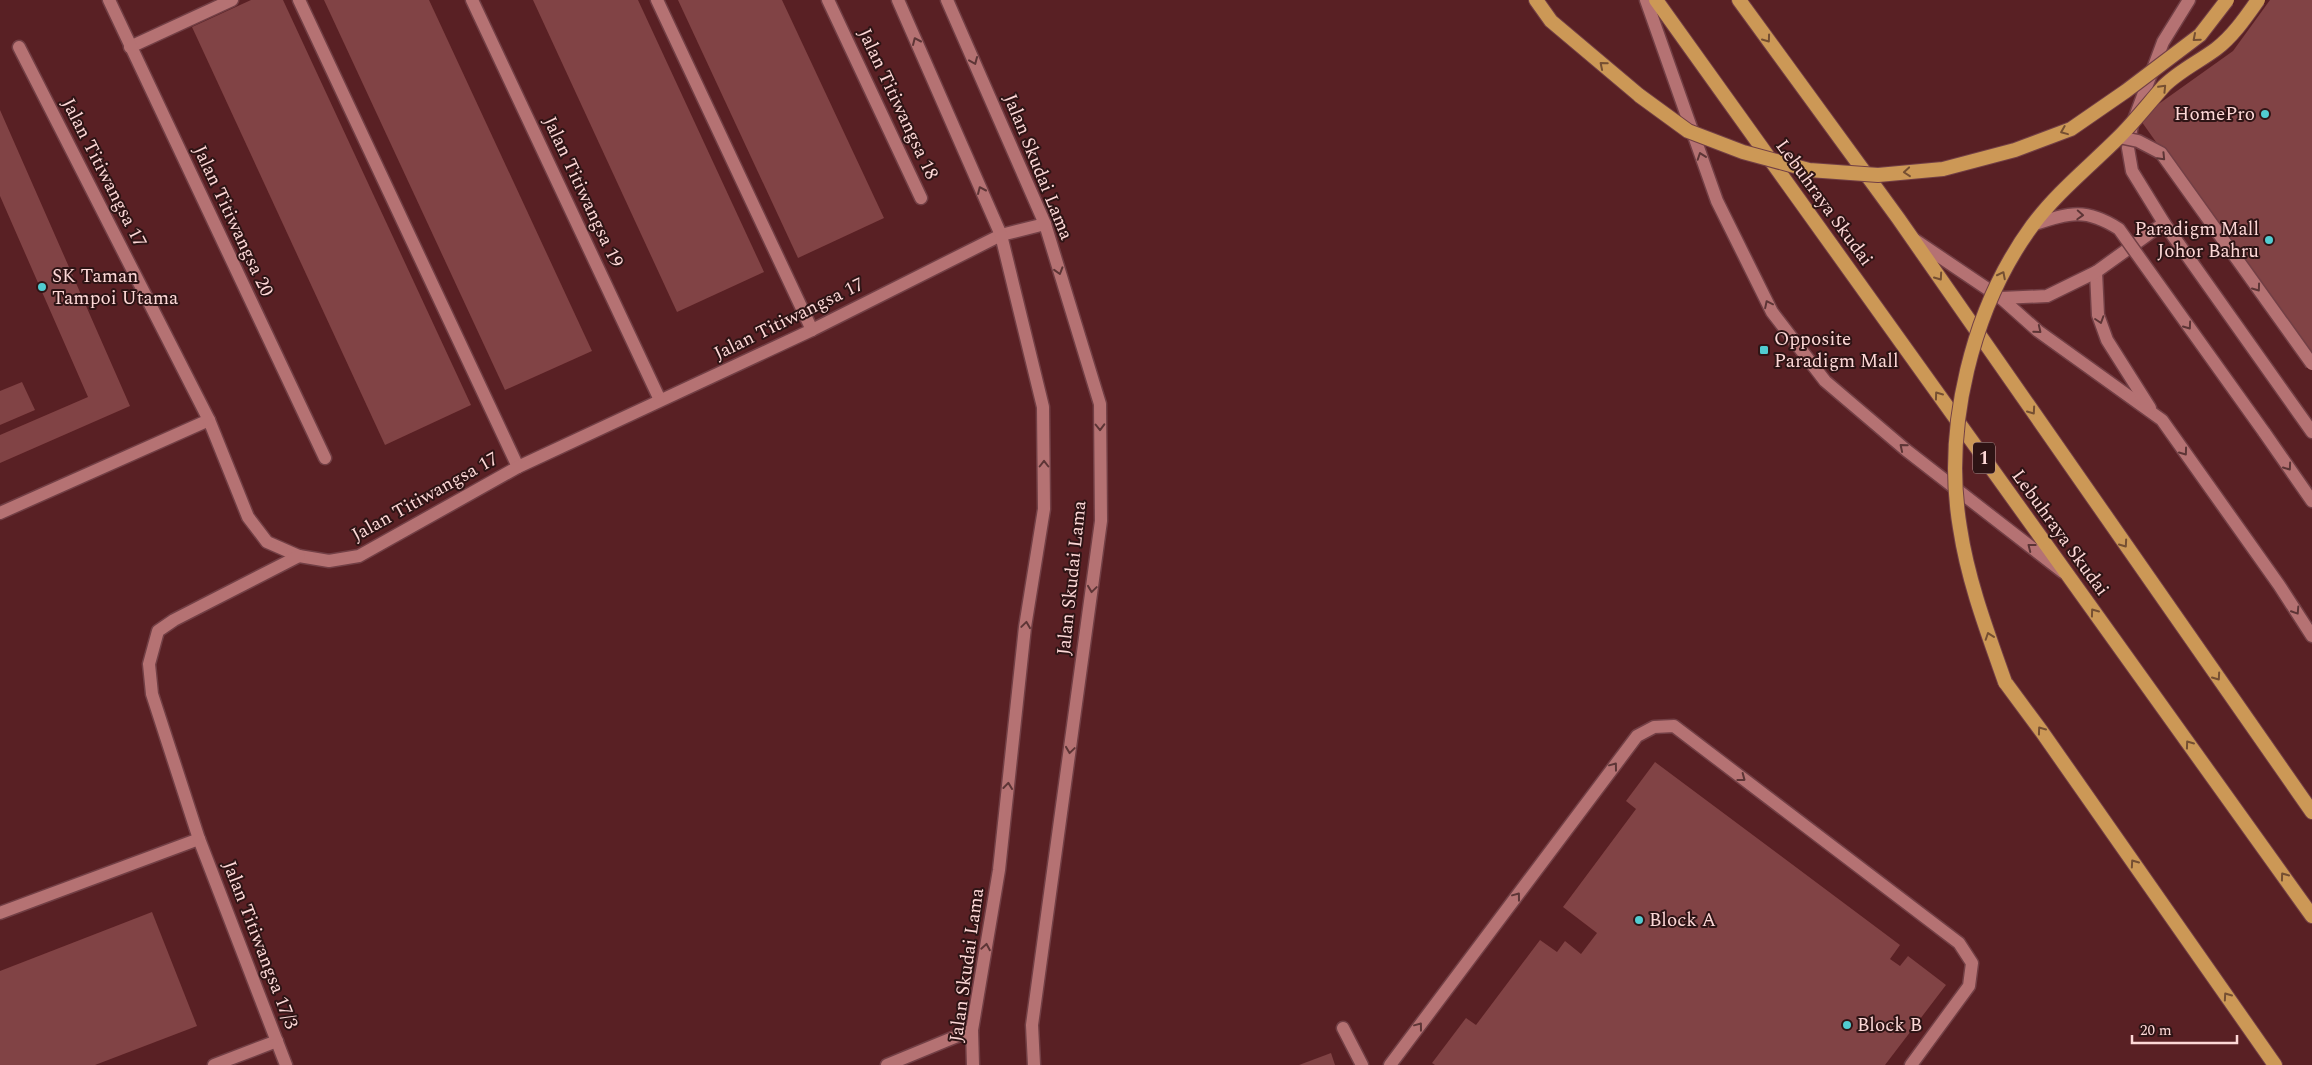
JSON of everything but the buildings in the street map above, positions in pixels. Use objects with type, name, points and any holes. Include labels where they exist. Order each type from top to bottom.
[{"type":"highway","points":[[1536,0],[1551,21],[1640,96],[1688,131],[1743,152],[1809,170],[1878,175],[1943,169],[2016,150],[2071,129],[2200,36],[2227,0]]},
{"type":"highway","name":"Lebuhraya Skudai","points":[[1656,0],[2312,916]]},
{"type":"highway","points":[[1738,0],[1911,237],[2312,812]]},
{"type":"highway","points":[[2258,0],[2242,23],[2218,47],[2166,84],[2119,138],[2092,161],[2032,225],[2001,274],[1977,333],[1962,401],[1954,467],[1960,528],[1977,602],[2005,682],[2275,1065]]},
{"type":"street","name":"Jalan Titiwangsa 20","points":[[109,0],[325,458]]},
{"type":"street","points":[[130,47],[232,0]]},
{"type":"street","points":[[299,0],[518,467]]},
{"type":"street","name":"Jalan Titiwangsa 19","points":[[472,0],[660,400]]},
{"type":"street","points":[[657,0],[812,330]]},
{"type":"street","name":"Jalan Titiwangsa 18","points":[[828,0],[921,198]]},
{"type":"street","name":"Jalan Skudai Lama","points":[[898,0],[1000,235],[1043,407],[1044,509],[1025,627],[999,870],[972,1030],[973,1065]]},
{"type":"street","name":"Jalan Skudai Lama","points":[[947,0],[1044,224],[1100,404],[1101,521],[1032,1025],[1034,1065]]},
{"type":"street","points":[[1646,0],[1717,201],[1772,312],[1825,381],[1906,450],[2069,577]]},
{"type":"street","points":[[2188,0],[2163,42],[2132,125],[2128,148],[2132,171],[2164,223],[2312,432]]},
{"type":"street","name":"Jalan Titiwangsa 17","points":[[19,46],[208,420],[248,517],[267,542],[299,556],[329,561],[359,556],[518,467],[812,330],[1000,235],[1044,224]]},
{"type":"street","points":[[2119,138],[2138,141],[2161,153],[2312,364]]},
{"type":"street","points":[[2032,225],[2065,214],[2083,214],[2102,217],[2119,229],[2312,501]]},
{"type":"street","points":[[2001,298],[2047,296],[2096,272],[2164,223]]},
{"type":"street","points":[[1911,237],[2001,298],[2038,331],[2162,420],[2280,585],[2312,636]]},
{"type":"street","points":[[2096,272],[2098,315],[2107,340],[2154,414]]},
{"type":"street","points":[[0,513],[208,420]]},
{"type":"street","name":"Jalan Titiwangsa 17/3","points":[[286,1065],[198,839],[152,694],[149,664],[158,631],[174,620],[299,556]]},
{"type":"street","points":[[1390,1065],[1637,736],[1654,728],[1674,726],[1959,943],[1972,963],[1969,986],[1911,1065]]},
{"type":"street","points":[[0,913],[198,839]]},
{"type":"street","points":[[1343,1028],[1362,1065]]},
{"type":"street","points":[[887,1065],[972,1030]]},
{"type":"street","points":[[214,1065],[277,1041]]},
{"type":"place","name":"HomePro","points":[[2265,114]]},
{"type":"place","name":"Paradigm Mall Johor Bahru","points":[[2269,240]]},
{"type":"place","name":"SK Taman Tampoi Utama","points":[[42,287]]},
{"type":"place","name":"Opposite Paradigm Mall","points":[[1764,350]]},
{"type":"place","name":"Block A","points":[[1639,920]]},
{"type":"place","name":"Block B","points":[[1847,1025]]}]
